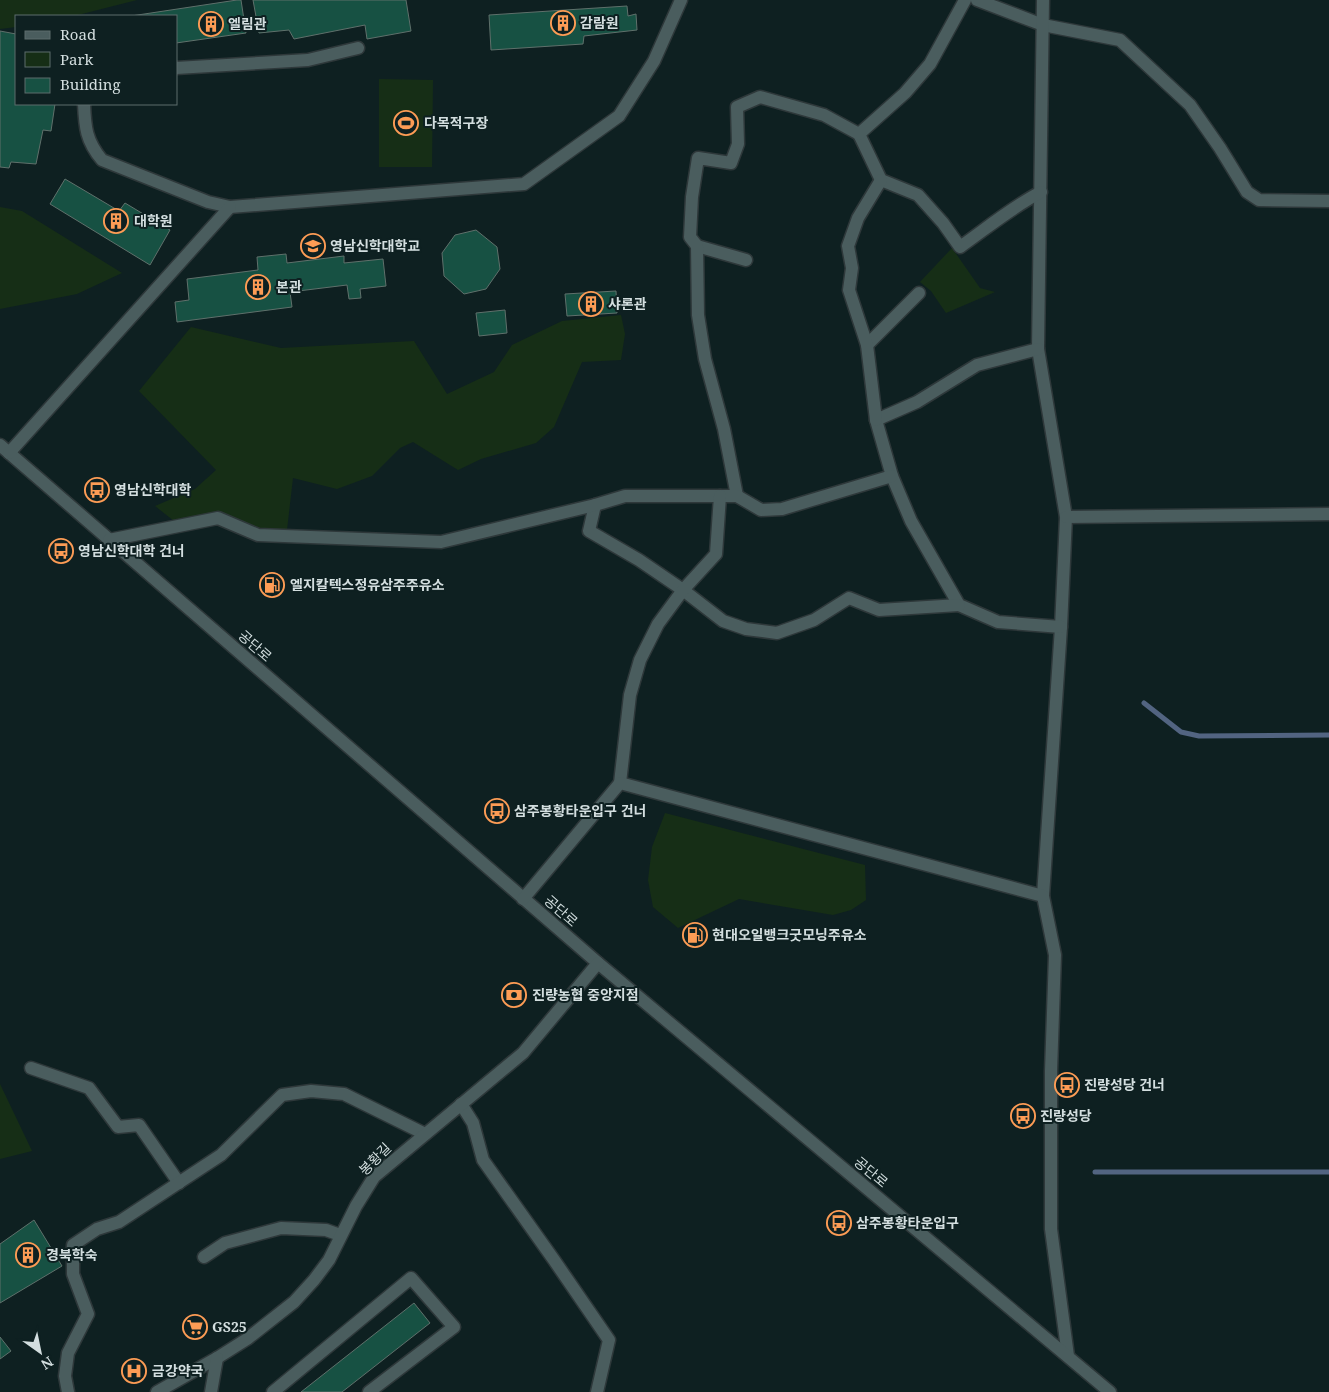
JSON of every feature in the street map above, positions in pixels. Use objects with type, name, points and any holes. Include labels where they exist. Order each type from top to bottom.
[{"type":"street","points":[[84,105],[86,131],[92,148],[102,160],[208,202],[230,207],[524,184],[619,116],[654,61],[681,0]]},
{"type":"street","points":[[858,134],[905,93],[930,64],[965,0]]},
{"type":"street","points":[[976,0],[1043,25],[1120,40],[1190,105],[1220,148],[1247,192],[1260,200],[1329,201]]},
{"type":"street","points":[[1043,0],[1038,349],[1066,517],[1044,896],[1054,955],[1051,1071],[1051,1230],[1068,1356]]},
{"type":"street","points":[[178,68],[308,60],[358,48]]},
{"type":"street","points":[[746,260],[697,246],[690,237],[692,197],[698,158],[731,163],[738,144],[737,107],[760,97],[824,115],[858,134],[881,180],[918,195],[943,223],[960,247],[999,220],[1020,202],[1041,192]]},
{"type":"street","points":[[881,180],[858,218],[848,246],[852,268],[848,290],[867,345],[876,420],[892,476],[911,521],[959,605]]},
{"type":"street","points":[[4,449],[230,207]]},
{"type":"street","points":[[697,246],[698,315],[705,359],[724,429],[737,496]]},
{"type":"street","points":[[867,345],[919,293]]},
{"type":"street","points":[[876,420],[917,402],[977,365],[1038,349]]},
{"type":"street","name":"공단로","points":[[4,449],[598,963],[1110,1392]]},
{"type":"street","points":[[109,540],[218,518],[258,535],[440,542],[595,506],[625,496],[737,496],[761,510],[782,509],[892,476]]},
{"type":"street","points":[[523,899],[620,783],[630,695],[640,660],[658,624],[683,590],[716,554],[720,496]]},
{"type":"street","points":[[595,506],[589,531],[639,560],[683,590],[723,621],[746,629],[778,633],[814,620],[849,598],[879,610],[959,605],[998,622],[1061,627]]},
{"type":"street","points":[[1066,517],[1329,514]]},
{"type":"street","points":[[620,783],[1044,896]]},
{"type":"street","name":"봉황길","points":[[157,1392],[247,1339],[294,1302],[329,1260],[340,1235],[374,1177],[522,1052],[598,963]]},
{"type":"street","points":[[32,1068],[89,1088],[118,1127],[139,1125],[178,1183]]},
{"type":"street","points":[[68,1392],[64,1376],[68,1353],[88,1314],[73,1274],[73,1245],[98,1229],[119,1222],[220,1155],[282,1095],[310,1091],[344,1094],[424,1134]]},
{"type":"street","points":[[461,1104],[473,1123],[483,1160],[609,1340],[597,1392]]},
{"type":"street","points":[[204,1257],[225,1243],[281,1228],[326,1230],[340,1235]]},
{"type":"street","points":[[273,1392],[411,1278],[454,1327],[372,1391]]},
{"type":"street","points":[[211,1392],[217,1358]]},
{"type":"green space","points":[[0,0],[137,0],[78,15],[15,15],[15,27],[0,29]]},
{"type":"green space","name":"다목적구장","points":[[379,79],[433,80],[432,167],[379,167]]},
{"type":"green space","points":[[0,207],[22,211],[122,273],[77,294],[0,309]]},
{"type":"green space","points":[[952,248],[980,288],[995,292],[946,313],[931,291],[920,282]]},
{"type":"green space","points":[[621,315],[625,334],[621,360],[582,362],[554,427],[536,443],[481,459],[458,470],[413,442],[400,448],[372,476],[337,489],[293,478],[287,530],[259,529],[221,514],[174,521],[155,506],[195,489],[216,470],[139,391],[191,327],[281,348],[414,341],[447,394],[494,372],[512,345],[562,321]]},
{"type":"green space","points":[[665,813],[865,865],[866,900],[851,910],[833,915],[739,899],[678,928],[653,907],[648,880],[652,847]]},
{"type":"green space","points":[[0,1084],[32,1151],[0,1159]]},
{"type":"building","name":"엘림관","points":[[241,0],[246,33],[178,43],[178,15],[138,15]]},
{"type":"building","points":[[253,0],[406,0],[411,31],[367,39],[365,25],[294,39],[289,30],[259,33]]},
{"type":"building","name":"감람원","points":[[627,6],[628,16],[636,14],[637,30],[584,36],[583,44],[491,50],[489,15]]},
{"type":"building","points":[[0,31],[15,34],[15,105],[55,105],[51,131],[43,130],[36,164],[11,162],[9,168],[0,167]]},
{"type":"building","name":"대학원","points":[[65,179],[119,211],[125,203],[170,230],[150,265],[50,204]]},
{"type":"building","points":[[476,230],[497,247],[500,269],[486,289],[464,294],[444,276],[442,253],[455,235]]},
{"type":"building","name":"본관","points":[[286,254],[287,263],[344,256],[344,263],[383,259],[386,286],[360,289],[361,298],[349,299],[347,285],[290,292],[292,307],[177,322],[175,302],[189,300],[187,279],[258,270],[257,257]]},
{"type":"building","name":"샤론관","points":[[616,291],[617,313],[567,316],[565,294]]},
{"type":"building","points":[[505,310],[507,333],[479,336],[476,313]]},
{"type":"building","name":"경북학숙","points":[[34,1220],[62,1266],[0,1303],[0,1244]]},
{"type":"building","points":[[414,1303],[430,1323],[342,1392],[301,1392]]},
{"type":"building","points":[[0,1337],[11,1351],[0,1359]]},
{"type":"waterway","points":[[1144,703],[1181,732],[1199,736],[1329,735]]},
{"type":"waterway","points":[[1095,1172],[1329,1172]]},
{"type":"place","name":"감람원","points":[[563,23]]},
{"type":"place","name":"엘림관","points":[[211,24]]},
{"type":"place","name":"다목적구장","points":[[406,123]]},
{"type":"place","name":"대학원","points":[[116,221]]},
{"type":"place","name":"영남신학대학교","points":[[313,246]]},
{"type":"place","name":"본관","points":[[258,287]]},
{"type":"place","name":"샤론관","points":[[591,304]]},
{"type":"place","name":"영남신학대학","points":[[97,490]]},
{"type":"place","name":"영남신학대학 건너","points":[[61,551]]},
{"type":"place","name":"엘지칼텍스정유삼주주유소","points":[[272,585]]},
{"type":"place","name":"삼주봉황타운입구 건너","points":[[497,811]]},
{"type":"place","name":"현대오일뱅크굿모닝주유소","points":[[695,935]]},
{"type":"place","name":"진량농협 중앙지점","points":[[514,995]]},
{"type":"place","name":"진량성당 건너","points":[[1067,1085]]},
{"type":"place","name":"진량성당","points":[[1023,1116]]},
{"type":"place","name":"삼주봉황타운입구","points":[[839,1223]]},
{"type":"place","name":"경북학숙","points":[[28,1255]]},
{"type":"place","name":"GS25","points":[[195,1327]]},
{"type":"place","name":"금강약국","points":[[134,1371]]}]
